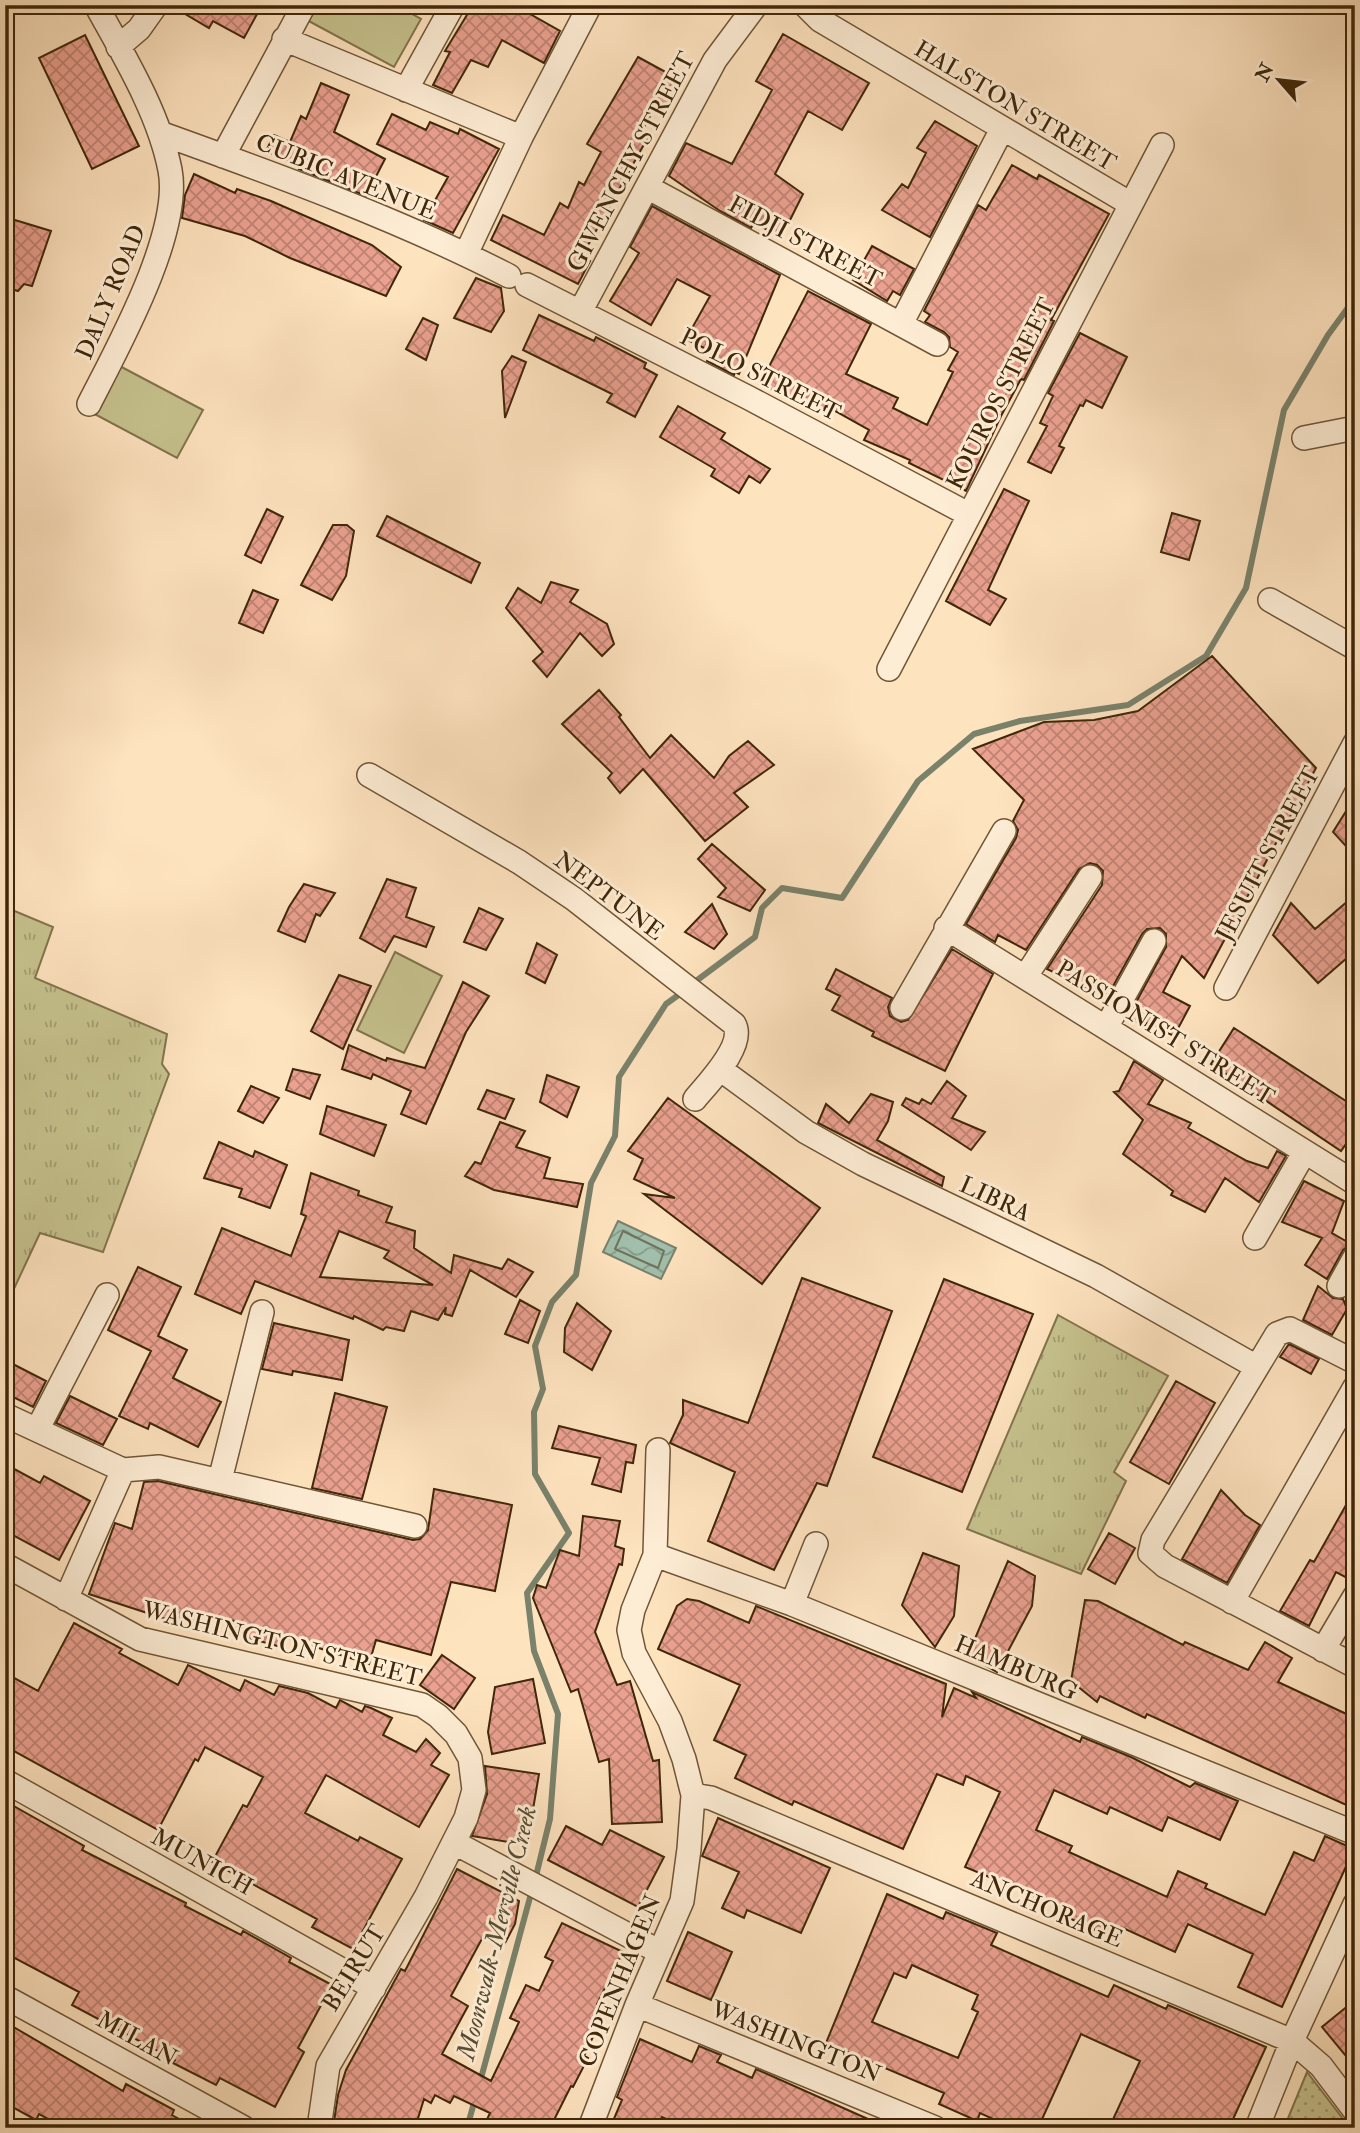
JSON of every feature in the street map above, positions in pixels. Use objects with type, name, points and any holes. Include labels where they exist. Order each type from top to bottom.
[{"type":"street","name":"DALY ROAD","points":[[89,404],[166,236],[171,211],[171,172],[160,133],[96,5]]},
{"type":"street","points":[[118,47],[139,29],[156,5]]},
{"type":"street","points":[[223,156],[304,5]]},
{"type":"street","points":[[407,90],[453,5]]},
{"type":"street","points":[[466,254],[521,137],[590,5]]},
{"type":"street","name":"GIVENCHY STREET","points":[[580,312],[715,60],[756,5]]},
{"type":"street","name":"HALSTON STREET","points":[[806,5],[820,20],[1129,204]]},
{"type":"street","points":[[284,39],[521,137]]},
{"type":"street","points":[[901,324],[1002,129]]},
{"type":"street","name":"CUBIC AVENUE","points":[[160,133],[466,254],[518,281]]},
{"type":"street","name":"KOUROS STREET","points":[[889,669],[1129,204],[1163,145]]},
{"type":"street","name":"FIDJI STREET","points":[[648,187],[937,344]]},
{"type":"street","name":"POLO STREET","points":[[518,281],[968,514]]},
{"type":"street","points":[[1304,438],[1355,428]]},
{"type":"street","points":[[1270,600],[1355,648]]},
{"type":"street","name":"JESUIT STREET","points":[[1226,988],[1355,743]]},
{"type":"street","name":"NEPTUNE","points":[[369,775],[519,862],[574,898],[737,1030],[735,1045],[720,1069],[695,1099]]},
{"type":"street","points":[[902,1008],[1004,831]]},
{"type":"street","points":[[1026,976],[1090,877]]},
{"type":"street","name":"PASSIONIST STREET","points":[[946,928],[1355,1183]]},
{"type":"street","points":[[1107,1026],[1154,941]]},
{"type":"street","name":"LIBRA","points":[[720,1069],[806,1132],[863,1164],[1096,1276],[1255,1366]]},
{"type":"street","points":[[1255,1238],[1304,1153]]},
{"type":"street","points":[[1339,1286],[1355,1257]]},
{"type":"street","points":[[37,1430],[107,1295]]},
{"type":"street","points":[[220,1480],[262,1312]]},
{"type":"street","points":[[1355,1362],[1297,1332],[1283,1330],[1255,1366],[1153,1540],[1150,1553],[1164,1566],[1355,1666]]},
{"type":"street","points":[[1232,1602],[1355,1387]]},
{"type":"street","points":[[5,1415],[123,1469],[159,1466],[415,1526]]},
{"type":"street","name":"COPENHAGEN","points":[[590,2128],[637,2005],[682,1900],[693,1795],[670,1721],[634,1653],[629,1630],[633,1610],[655,1555],[658,1450]]},
{"type":"street","points":[[66,1599],[123,1469]]},
{"type":"street","points":[[792,1604],[816,1544]]},
{"type":"street","name":"HAMBURG","points":[[655,1555],[792,1604],[1355,1833]]},
{"type":"street","name":"WASHINGTON STREET","points":[[5,1564],[141,1639],[422,1705],[456,1734],[470,1758],[474,1790],[466,1818],[454,1843]]},
{"type":"street","points":[[1324,1650],[1355,1596]]},
{"type":"street","name":"MUNICH","points":[[5,1781],[374,1988]]},
{"type":"street","name":"ANCHORAGE","points":[[693,1795],[724,1803],[1292,2042],[1321,2066],[1355,2111]]},
{"type":"street","points":[[454,1843],[570,1901],[660,1952]]},
{"type":"street","name":"BEIRUT","points":[[318,2128],[328,2066],[454,1843]]},
{"type":"street","points":[[1257,2128],[1292,2042],[1355,1905]]},
{"type":"street","name":"MILAN","points":[[5,1997],[244,2128]]},
{"type":"street","name":"WASHINGTON","points":[[637,2005],[934,2128]]},
{"type":"green space","points":[[313,5],[396,5],[421,19],[394,67],[305,19]]},
{"type":"green space","points":[[114,363],[203,410],[177,458],[89,411]]},
{"type":"green space","points":[[5,907],[53,927],[35,978],[167,1034],[162,1064],[169,1074],[103,1252],[40,1233],[5,1308]]},
{"type":"green space","points":[[395,952],[442,976],[404,1053],[357,1030]]},
{"type":"green space","points":[[1058,1315],[1168,1376],[1114,1472],[1126,1481],[1081,1574],[967,1529]]},
{"type":"green space","points":[[1307,2072],[1350,2128],[1284,2128]]},
{"type":"water","points":[[618,1221],[676,1248],[661,1279],[603,1252]]},
{"type":"building","points":[[170,5],[262,5],[244,38],[213,21],[209,28]]},
{"type":"building","points":[[473,5],[514,5],[560,31],[544,63],[502,40],[488,67],[471,60],[452,93],[433,85],[450,52],[445,51]]},
{"type":"building","points":[[783,34],[869,83],[842,130],[808,111],[775,174],[803,194],[781,238],[754,222],[751,228],[720,211],[669,176],[686,143],[732,164],[772,90],[756,81]]},
{"type":"building","points":[[85,35],[139,146],[92,169],[39,58]]},
{"type":"building","points":[[638,57],[682,81],[665,111],[656,106],[640,134],[647,139],[582,256],[590,261],[578,284],[491,240],[503,215],[544,235],[560,203],[568,208],[579,182],[584,185],[601,152],[587,144]]},
{"type":"building","points":[[321,83],[349,95],[334,132],[385,159],[366,196],[299,169],[301,166],[266,151],[274,135],[290,142],[301,116],[306,119]]},
{"type":"building","points":[[392,114],[426,130],[430,122],[458,134],[460,129],[499,149],[453,233],[424,220],[448,177],[377,144]]},
{"type":"building","points":[[935,121],[977,146],[930,237],[882,210],[902,184],[908,188],[926,153],[917,148]]},
{"type":"building","points":[[1012,165],[1037,179],[1039,175],[1109,214],[1051,320],[1054,321],[1024,380],[1021,379],[1001,416],[966,491],[909,463],[910,460],[864,440],[869,430],[826,406],[824,410],[793,393],[790,398],[760,384],[808,291],[871,324],[846,374],[898,398],[893,408],[927,425],[953,372],[948,370],[958,352],[950,347],[949,337],[944,332],[925,322],[930,315],[924,311],[978,205],[986,210]]},
{"type":"building","points":[[194,174],[235,193],[237,189],[271,201],[372,245],[401,267],[386,296],[290,258],[245,236],[182,218],[185,195]]},
{"type":"building","points":[[652,206],[780,275],[739,374],[735,372],[734,375],[707,361],[712,352],[686,339],[710,296],[677,279],[651,325],[610,301],[639,253],[630,247]]},
{"type":"building","points":[[5,217],[51,231],[32,286],[24,284],[18,291],[5,287]]},
{"type":"building","points":[[872,246],[914,269],[900,295],[893,291],[887,301],[853,280]]},
{"type":"building","points":[[476,278],[501,288],[504,311],[491,332],[454,318]]},
{"type":"building","points":[[539,315],[594,341],[596,337],[646,363],[644,368],[657,375],[635,417],[607,402],[612,394],[523,350]]},
{"type":"building","points":[[423,318],[438,325],[426,360],[406,349]]},
{"type":"building","points":[[1080,333],[1127,357],[1102,408],[1086,400],[1083,406],[1080,405],[1059,446],[1064,448],[1051,473],[1028,462],[1047,426],[1040,423],[1053,396],[1048,393]]},
{"type":"building","points":[[512,356],[526,362],[505,418],[502,371]]},
{"type":"building","points":[[678,406],[725,433],[721,439],[770,469],[760,483],[749,476],[739,493],[711,476],[715,469],[660,437]]},
{"type":"building","points":[[1004,489],[1029,501],[988,590],[1006,599],[990,625],[946,601]]},
{"type":"building","points":[[267,509],[283,517],[261,563],[245,555]]},
{"type":"building","points":[[1172,513],[1200,521],[1189,560],[1161,552]]},
{"type":"building","points":[[387,516],[480,563],[471,583],[377,536]]},
{"type":"building","points":[[333,525],[347,525],[354,531],[346,576],[332,600],[301,585]]},
{"type":"building","points":[[551,582],[578,590],[570,602],[607,624],[614,644],[602,656],[580,633],[547,677],[533,661],[543,652],[506,608],[518,588],[541,603]]},
{"type":"building","points":[[253,590],[278,600],[263,633],[239,623]]},
{"type":"building","points":[[1212,656],[1316,768],[1204,978],[1182,956],[1163,992],[1190,1006],[1174,1036],[1128,1017],[1166,947],[1166,934],[1160,928],[1147,929],[1142,934],[1107,997],[1047,969],[1102,885],[1103,871],[1097,865],[1090,863],[1079,869],[1026,950],[998,935],[995,942],[966,924],[1016,838],[1018,830],[1013,821],[1024,800],[973,749],[1044,722],[1094,720],[1138,711]]},
{"type":"building","points":[[599,690],[621,715],[619,717],[650,758],[671,735],[714,778],[729,756],[748,741],[774,765],[734,793],[748,807],[705,841],[643,769],[620,793],[608,778],[612,773],[562,724]]},
{"type":"building","points":[[1355,797],[1355,856],[1333,832]]},
{"type":"building","points":[[712,844],[765,890],[750,911],[718,897],[726,888],[698,859]]},
{"type":"building","points":[[387,879],[416,888],[406,917],[434,927],[426,947],[394,936],[385,952],[360,938]]},
{"type":"building","points":[[304,884],[335,893],[320,916],[316,914],[305,942],[278,931]]},
{"type":"building","points":[[1355,895],[1355,951],[1318,983],[1273,935],[1291,903],[1315,929]]},
{"type":"building","points":[[712,904],[727,934],[714,949],[685,932]]},
{"type":"building","points":[[479,908],[503,919],[486,950],[464,942]]},
{"type":"building","points":[[537,943],[557,955],[545,983],[526,973]]},
{"type":"building","points":[[952,949],[993,974],[945,1071],[872,1036],[874,1032],[832,1010],[840,996],[826,989],[836,969],[892,998],[888,1007],[890,1016],[901,1022],[908,1020]]},
{"type":"building","points":[[339,975],[371,986],[343,1049],[311,1031]]},
{"type":"building","points":[[463,982],[489,996],[466,1032],[426,1124],[401,1114],[411,1091],[373,1074],[371,1079],[342,1069],[349,1045],[386,1061],[387,1058],[425,1068]]},
{"type":"building","points":[[1234,1028],[1355,1107],[1355,1131],[1341,1151],[1211,1064]]},
{"type":"building","points":[[1134,1061],[1163,1080],[1148,1104],[1191,1123],[1188,1128],[1247,1161],[1268,1168],[1277,1151],[1286,1156],[1259,1202],[1225,1178],[1205,1212],[1171,1195],[1173,1191],[1123,1154],[1143,1120],[1114,1092],[1119,1091]]},
{"type":"building","points":[[293,1069],[320,1075],[310,1099],[286,1090]]},
{"type":"building","points":[[547,1075],[579,1087],[567,1117],[540,1102]]},
{"type":"building","points":[[947,1081],[966,1096],[952,1118],[985,1132],[971,1150],[902,1105],[906,1098],[919,1104],[922,1099],[931,1104]]},
{"type":"building","points":[[251,1086],[279,1098],[263,1123],[238,1111]]},
{"type":"building","points":[[487,1090],[514,1099],[505,1119],[478,1109]]},
{"type":"building","points":[[871,1094],[893,1102],[888,1121],[877,1140],[944,1177],[942,1186],[818,1123],[826,1104],[849,1123]]},
{"type":"building","points":[[668,1098],[820,1208],[762,1284],[644,1194],[675,1198],[634,1179],[643,1159],[628,1151]]},
{"type":"building","points":[[327,1106],[386,1125],[374,1156],[320,1134]]},
{"type":"building","points":[[500,1122],[525,1131],[516,1147],[550,1158],[544,1178],[583,1184],[577,1207],[494,1190],[465,1176],[475,1162],[481,1164]]},
{"type":"building","points":[[219,1142],[253,1157],[255,1151],[287,1165],[270,1208],[239,1197],[242,1189],[204,1178]]},
{"type":"building","points":[[311,1173],[392,1207],[386,1222],[415,1231],[414,1248],[451,1273],[454,1255],[502,1269],[508,1259],[533,1272],[516,1297],[470,1270],[452,1316],[445,1314],[446,1307],[438,1320],[411,1311],[404,1331],[386,1327],[383,1330],[354,1316],[353,1319],[255,1281],[241,1314],[195,1294],[222,1228],[291,1256],[306,1216],[301,1214]],"holes":[[[339,1231],[389,1251],[384,1258],[433,1285],[320,1277]]]},
{"type":"building","points":[[1304,1181],[1344,1201],[1332,1233],[1351,1244],[1343,1250],[1327,1279],[1305,1265],[1322,1238],[1282,1222]]},
{"type":"building","points":[[138,1267],[181,1287],[158,1336],[187,1350],[173,1378],[221,1402],[198,1447],[150,1423],[148,1429],[119,1416],[151,1351],[108,1330]]},
{"type":"building","points":[[802,1278],[892,1311],[827,1486],[817,1483],[774,1570],[708,1541],[735,1472],[670,1443],[683,1415],[683,1400],[748,1423]]},
{"type":"building","points":[[944,1279],[1033,1314],[962,1492],[873,1457]]},
{"type":"building","points":[[1318,1286],[1333,1298],[1343,1299],[1347,1309],[1332,1335],[1303,1320]]},
{"type":"building","points":[[520,1300],[540,1311],[528,1343],[505,1334]]},
{"type":"building","points":[[577,1303],[611,1331],[592,1370],[564,1352],[565,1328]]},
{"type":"building","points":[[274,1323],[349,1340],[342,1380],[293,1371],[292,1375],[262,1369]]},
{"type":"building","points":[[1289,1344],[1319,1359],[1311,1374],[1280,1357]]},
{"type":"building","points":[[5,1360],[46,1381],[33,1407],[5,1393]]},
{"type":"building","points":[[1176,1381],[1215,1403],[1169,1484],[1130,1462]]},
{"type":"building","points":[[335,1393],[387,1407],[362,1499],[312,1488]]},
{"type":"building","points":[[70,1396],[117,1419],[103,1445],[56,1423]]},
{"type":"building","points":[[559,1426],[636,1445],[633,1463],[626,1462],[621,1492],[592,1484],[600,1458],[552,1448]]},
{"type":"building","points":[[5,1464],[40,1483],[44,1476],[90,1501],[59,1560],[5,1531]]},
{"type":"building","points":[[158,1481],[413,1540],[420,1539],[428,1530],[434,1489],[512,1505],[495,1591],[451,1582],[431,1655],[376,1640],[369,1664],[284,1637],[281,1647],[231,1633],[234,1621],[200,1612],[197,1624],[183,1620],[181,1624],[89,1594],[115,1523],[132,1529],[144,1482]]},
{"type":"building","points":[[1355,1489],[1355,1582],[1336,1572],[1309,1626],[1280,1611],[1310,1560],[1314,1562]]},
{"type":"building","points":[[1221,1490],[1245,1515],[1260,1525],[1227,1583],[1182,1559]]},
{"type":"building","points":[[583,1516],[620,1521],[615,1546],[624,1549],[622,1565],[619,1564],[595,1632],[617,1685],[630,1681],[653,1761],[659,1760],[662,1822],[612,1824],[609,1759],[599,1762],[578,1689],[571,1692],[533,1598],[537,1585],[546,1588],[560,1550],[579,1556]]},
{"type":"building","points":[[1109,1533],[1135,1548],[1115,1584],[1088,1569]]},
{"type":"building","points":[[923,1553],[959,1566],[954,1616],[935,1647],[902,1605]]},
{"type":"building","points":[[1008,1561],[1035,1576],[1032,1606],[997,1672],[968,1655]]},
{"type":"building","points":[[687,1599],[699,1601],[749,1623],[756,1606],[946,1684],[942,1717],[954,1688],[976,1698],[972,1692],[1080,1742],[1082,1737],[1131,1757],[1190,1787],[1195,1783],[1238,1801],[1220,1840],[1168,1817],[1162,1831],[1110,1807],[1107,1814],[1054,1790],[1036,1830],[1072,1846],[1069,1852],[1167,1897],[1178,1871],[1207,1884],[1205,1888],[1265,1915],[1294,1852],[1314,1861],[1325,1836],[1354,1849],[1282,2007],[1238,1987],[1253,1954],[1188,1924],[1175,1952],[1121,1927],[1115,1939],[1071,1919],[1074,1912],[965,1867],[1000,1792],[966,1776],[963,1785],[937,1774],[903,1849],[794,1801],[792,1805],[735,1778],[746,1755],[714,1740],[740,1685],[658,1649],[677,1606]]},
{"type":"building","points":[[1085,1600],[1098,1601],[1183,1645],[1185,1642],[1248,1670],[1265,1642],[1292,1658],[1278,1682],[1355,1718],[1355,1809],[1147,1714],[1145,1718],[1100,1696],[1097,1702],[1071,1681]]},
{"type":"building","points":[[74,1623],[122,1649],[119,1653],[178,1685],[188,1665],[240,1691],[245,1680],[274,1695],[279,1686],[308,1693],[336,1708],[340,1700],[362,1712],[365,1706],[392,1718],[383,1735],[416,1752],[426,1739],[440,1753],[431,1765],[449,1775],[419,1827],[326,1775],[305,1813],[358,1841],[360,1837],[402,1859],[353,1949],[312,1927],[317,1919],[212,1862],[243,1805],[247,1807],[263,1777],[205,1747],[198,1761],[195,1759],[158,1830],[10,1749],[12,1746],[5,1743],[5,1673],[38,1691]]},
{"type":"building","points":[[442,1655],[475,1678],[454,1709],[420,1685]]},
{"type":"building","points":[[533,1679],[545,1743],[492,1754],[488,1732],[495,1687]]},
{"type":"building","points":[[485,1766],[539,1774],[527,1845],[472,1836],[487,1794]]},
{"type":"building","points":[[5,1801],[84,1846],[82,1850],[186,1903],[185,1906],[241,1935],[243,1931],[291,1958],[289,1962],[332,1985],[298,2048],[304,2052],[275,2107],[220,2078],[216,2085],[173,2063],[175,2060],[72,2005],[79,1992],[5,1953]]},
{"type":"building","points":[[718,1818],[830,1868],[801,1933],[747,1910],[744,1918],[722,1908],[739,1872],[702,1856]]},
{"type":"building","points":[[566,1826],[602,1845],[610,1830],[664,1857],[638,1907],[548,1860]]},
{"type":"building","points":[[457,1869],[519,1901],[515,1924],[504,1945],[484,1935],[451,1996],[468,2006],[442,2054],[491,2081],[519,2022],[510,2018],[526,1985],[539,1991],[553,1961],[545,1957],[562,1923],[623,1952],[597,2004],[606,2009],[584,2056],[588,2058],[550,2128],[483,2128],[490,2113],[454,2096],[450,2103],[435,2095],[431,2103],[424,2099],[415,2128],[333,2128],[338,2095],[346,2070],[401,1969],[405,1971]]},
{"type":"building","points":[[887,1894],[943,1919],[946,1912],[997,1933],[991,1945],[1108,1997],[1114,1985],[1166,2009],[1168,2005],[1266,2047],[1229,2128],[1109,2128],[1140,2061],[1081,2034],[1038,2128],[1013,2128],[980,2113],[977,2121],[939,2104],[944,2093],[826,2043]],"holes":[[[912,1965],[978,1995],[972,2009],[978,2012],[958,2058],[872,2022],[894,1973],[906,1978]]]},
{"type":"building","points":[[688,1932],[732,1952],[711,2000],[667,1981]]},
{"type":"building","points":[[1355,2000],[1355,2067],[1322,2027]]},
{"type":"building","points":[[5,2022],[123,2091],[126,2084],[174,2110],[172,2115],[195,2128],[65,2128],[39,2114],[36,2120],[5,2103]]},
{"type":"building","points":[[640,2039],[692,2062],[699,2046],[721,2055],[717,2062],[752,2078],[756,2069],[888,2128],[686,2128],[662,2117],[657,2128],[610,2128],[622,2100],[617,2097]]},
{"type":"waterway","name":"Moonwalk-Merville Creek","points":[[692,984],[755,937],[762,908],[782,888],[842,898],[918,781],[974,734],[1020,721],[1128,705],[1206,656],[1246,588],[1284,410],[1328,335],[1355,298]]},
{"type":"waterway","name":"Moonwalk-Merville Creek","points":[[535,1880],[550,1819],[558,1714],[534,1651],[527,1593],[569,1533],[535,1474],[534,1412],[543,1389],[535,1346],[552,1302],[576,1275],[591,1183],[615,1136],[619,1077],[666,1004],[684,991]]},
{"type":"waterway","name":"Moonwalk-Merville Creek","points":[[480,2082],[532,1890]]},
{"type":"waterway","name":"Moonwalk-Merville Creek","points":[[467,2128],[475,2099]]}]
